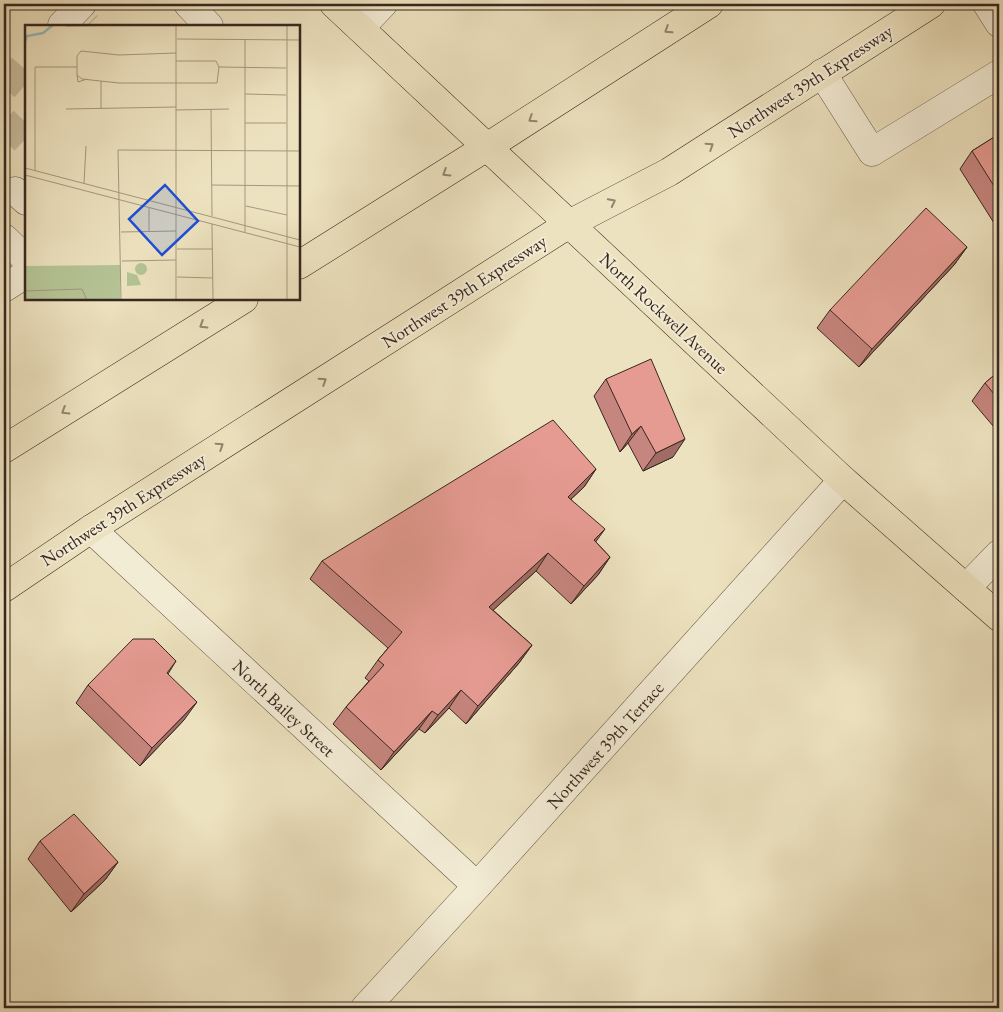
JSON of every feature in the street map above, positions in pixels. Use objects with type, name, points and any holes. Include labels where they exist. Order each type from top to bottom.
[{"type":"main road","name":"North Rockwell Avenue","points":[[334,4],[843,480],[999,617]]},
{"type":"main road","points":[[300,264],[488,147],[709,4]]},
{"type":"main road","name":"Northwest 39th Expressway","points":[[4,588],[91,529],[569,224],[669,172],[931,4]]},
{"type":"main road","points":[[4,448],[242,300]]},
{"type":"street","points":[[188,4],[208,25]]},
{"type":"street","points":[[360,28],[383,4]]},
{"type":"street","points":[[987,4],[999,23]]},
{"type":"street","points":[[822,74],[872,152],[999,74]]},
{"type":"street","points":[[4,238],[25,258]]},
{"type":"street","points":[[4,288],[25,275]]},
{"type":"street","name":"Northwest 39th Terrace","points":[[365,1008],[843,480]]},
{"type":"street","name":"North Bailey Street","points":[[91,529],[477,886]]},
{"type":"street","points":[[966,588],[999,554]]},
{"type":"building","points":[[999,134],[999,194],[972,151]]},
{"type":"building","points":[[926,208],[967,247],[872,349],[830,310]]},
{"type":"building","points":[[651,359],[685,439],[656,453],[641,426],[632,434],[606,379]]},
{"type":"building","points":[[999,371],[999,400],[985,383]]},
{"type":"building","points":[[553,420],[596,469],[568,497],[605,529],[594,540],[610,557],[584,586],[548,553],[489,607],[532,645],[478,706],[461,690],[438,715],[432,711],[394,752],[346,707],[384,665],[378,660],[402,632],[322,561]]},
{"type":"building","points":[[133,639],[154,639],[176,661],[167,673],[197,702],[152,748],[88,685]]},
{"type":"building","points":[[74,814],[118,862],[84,894],[40,841]]},
{"type":"tunnel","points":[[4,88],[25,64]]},
{"type":"tunnel","points":[[4,121],[25,141]]}]
